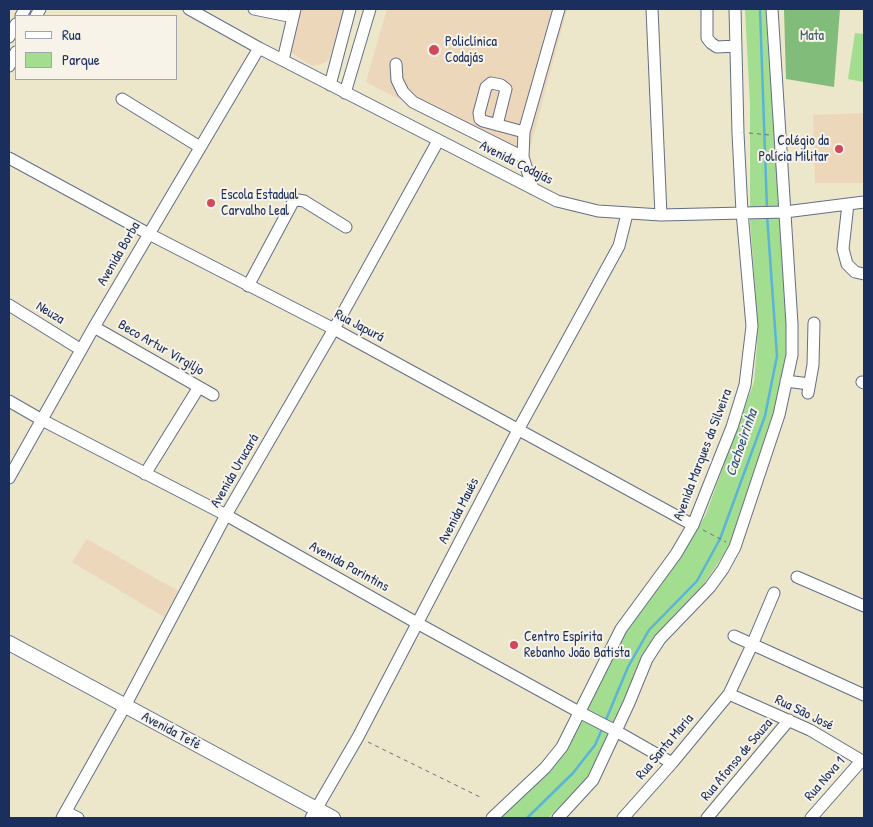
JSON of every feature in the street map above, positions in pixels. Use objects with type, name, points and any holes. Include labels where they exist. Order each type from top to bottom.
[{"type":"main road","name":"Avenida Tefé","points":[[9,643],[314,813],[333,818]]},
{"type":"street","name":"Avenida Codajás","points":[[189,9],[438,141],[557,200],[598,211],[661,216],[781,211],[864,202]]},
{"type":"street","points":[[254,9],[294,13],[283,60]]},
{"type":"street","points":[[330,84],[350,9]]},
{"type":"street","points":[[345,92],[370,9]]},
{"type":"street","points":[[533,189],[522,146],[524,132],[559,9]]},
{"type":"street","points":[[652,9],[661,216]]},
{"type":"street","points":[[707,9],[707,38],[717,47],[736,46]]},
{"type":"street","name":"Avenida Marques da Silveira","points":[[492,818],[545,768],[562,747],[582,713],[621,630],[698,527],[745,385],[752,326],[747,212],[738,133],[735,9]]},
{"type":"street","points":[[558,818],[593,780],[614,729],[647,659],[660,639],[710,587],[723,569],[735,547],[779,415],[792,355],[792,324],[781,211],[772,9]]},
{"type":"street","points":[[9,37],[15,26]]},
{"type":"street","name":"Avenida Borba","points":[[9,464],[94,327],[194,144],[256,46]]},
{"type":"street","name":"Avenida Borba","points":[[9,478],[75,346],[146,232],[256,46]]},
{"type":"street","points":[[9,66],[15,54]]},
{"type":"street","points":[[396,64],[397,80],[403,92],[413,102],[524,156]]},
{"type":"street","points":[[122,99],[194,144]]},
{"type":"street","points":[[497,125],[524,132]]},
{"type":"street","name":"Avenida Urucará","points":[[64,815],[125,706],[226,515],[334,329],[438,141]]},
{"type":"street","name":"Rua Japurá","points":[[9,158],[248,286],[334,329],[698,527]]},
{"type":"street","points":[[248,286],[293,202],[298,200],[304,201],[346,227]]},
{"type":"street","points":[[848,204],[843,249],[847,264],[855,272],[864,274]]},
{"type":"street","name":"Avenida Maués","points":[[314,813],[358,736],[518,430],[619,246],[627,214]]},
{"type":"street","name":"Neuza","points":[[9,305],[75,346]]},
{"type":"street","points":[[786,381],[808,388],[813,365],[814,323]]},
{"type":"street","name":"Beco Artur Virgiljo","points":[[94,327],[213,395]]},
{"type":"street","points":[[146,474],[199,387]]},
{"type":"street","name":"Avenida Parintins","points":[[9,401],[38,418],[226,515],[417,623],[614,729],[672,764]]},
{"type":"street","points":[[797,577],[864,606]]},
{"type":"street","name":"Rua Santa Maria","points":[[623,818],[672,764],[729,694],[774,593]]},
{"type":"street","points":[[734,636],[864,695]]},
{"type":"street","name":"Rua São José","points":[[729,694],[810,730],[863,761]]},
{"type":"street","name":"Rua Afonso de Souza","points":[[707,818],[789,720]]},
{"type":"street","name":"Rua Nova 1","points":[[811,818],[863,761]]},
{"type":"street","points":[[64,815],[78,818]]},
{"type":"path","points":[[749,134],[777,135]]},
{"type":"path","points":[[698,527],[728,543]]},
{"type":"path","points":[[358,736],[482,798]]},
{"type":"shaded area","points":[[297,9],[346,9],[329,59],[324,63],[312,66],[287,50]]},
{"type":"shaded area","points":[[387,9],[567,9],[526,164],[366,82]]},
{"type":"shaded area","name":"Colégio da Polícia Militar","points":[[864,113],[864,183],[815,183],[813,115]]},
{"type":"shaded area","points":[[87,539],[178,591],[164,617],[72,562]]},
{"type":"green space","points":[[745,9],[774,9],[777,179],[790,353],[773,423],[731,544],[701,588],[663,627],[648,648],[594,766],[584,783],[548,818],[498,818],[540,778],[609,655],[643,603],[680,559],[699,527],[706,514],[754,382],[757,314],[750,220],[750,104]]},
{"type":"green space","name":"Mata","points":[[784,9],[840,9],[834,87],[786,79]]},
{"type":"green space","points":[[855,33],[864,34],[864,82],[848,79]]},
{"type":"waterway","name":"Cachoeirinha","points":[[760,9],[767,210]]},
{"type":"waterway","name":"Cachoeirinha","points":[[605,722],[628,667],[649,630],[697,581],[720,539],[765,416],[777,356],[767,215]]},
{"type":"waterway","name":"Cachoeirinha","points":[[527,818],[573,773],[595,745],[603,727]]},
{"type":"place","name":"Policlínica Codajás","points":[[434,50]]},
{"type":"place","name":"Colégio da Polícia Militar","points":[[839,149]]},
{"type":"place","name":"Escola Estadual Carvalho Leal","points":[[211,203]]},
{"type":"place","name":"Centro Espírita Rebanho João Batista","points":[[514,645]]}]
